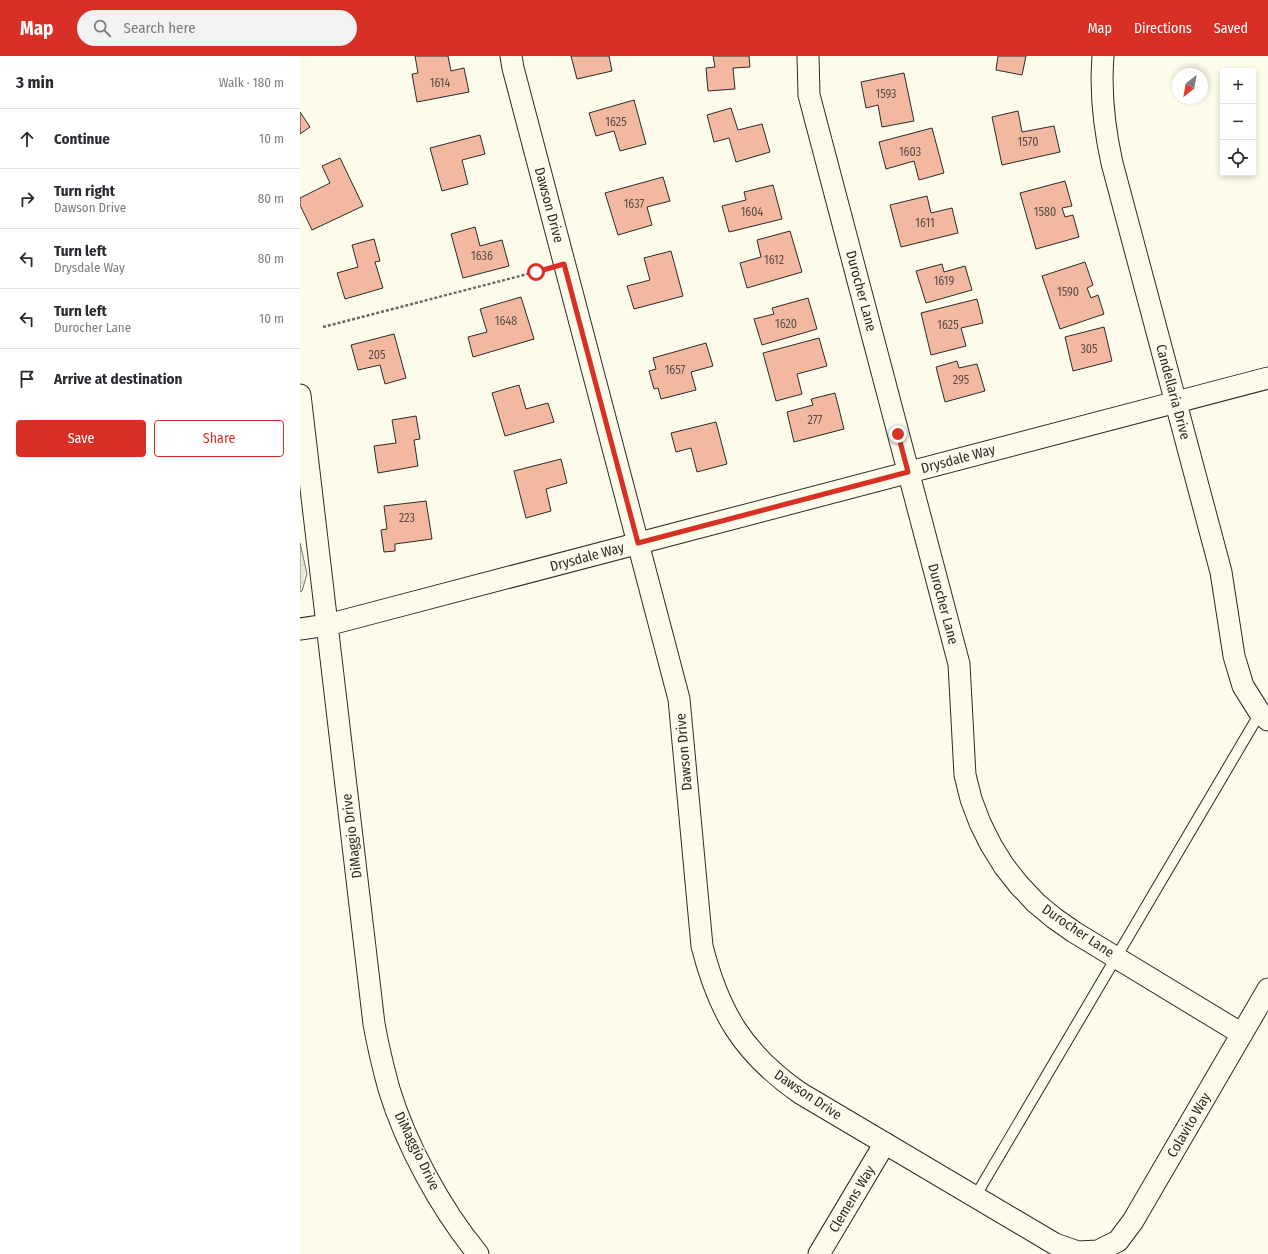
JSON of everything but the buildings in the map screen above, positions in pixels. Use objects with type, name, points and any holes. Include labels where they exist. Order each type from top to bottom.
[{"type":"street","name":"Dawson Drive","points":[[511,56],[564,264],[679,699],[702,946],[709,973],[718,998],[731,1023],[745,1043],[780,1079],[800,1093],[1055,1244],[1078,1252],[1098,1251]]},
{"type":"street","name":"Durocher Lane","points":[[808,56],[809,95],[959,664],[965,775],[971,799],[980,822],[991,845],[1004,866],[1036,903],[1054,918],[1074,932],[1242,1034]]},
{"type":"street","name":"Candellaria Drive","points":[[1103,56],[1101,74],[1102,104],[1112,163],[1221,572],[1234,656],[1243,686],[1264,717]]},
{"type":"street","name":"Drysdale Way","points":[[300,629],[327,625],[1268,378]]},
{"type":"street","name":"DiMaggio Drive","points":[[300,395],[374,1024],[380,1057],[401,1122],[415,1153],[433,1187],[453,1219],[478,1254]]},
{"type":"street","name":"Colavito Way","points":[[1098,1251],[1118,1241],[1133,1221],[1268,989]]},
{"type":"street","name":"Clemens Way","points":[[819,1254],[885,1143]]},
{"type":"lane","points":[[975,1197],[1116,957],[1264,717]]},
{"type":"path","points":[[323,327],[564,264]]},
{"type":"green space","points":[[300,543],[307,574],[302,591],[300,592]]},
{"type":"route","points":[[536,272],[564,264],[638,543],[908,472],[898,434]]}]
